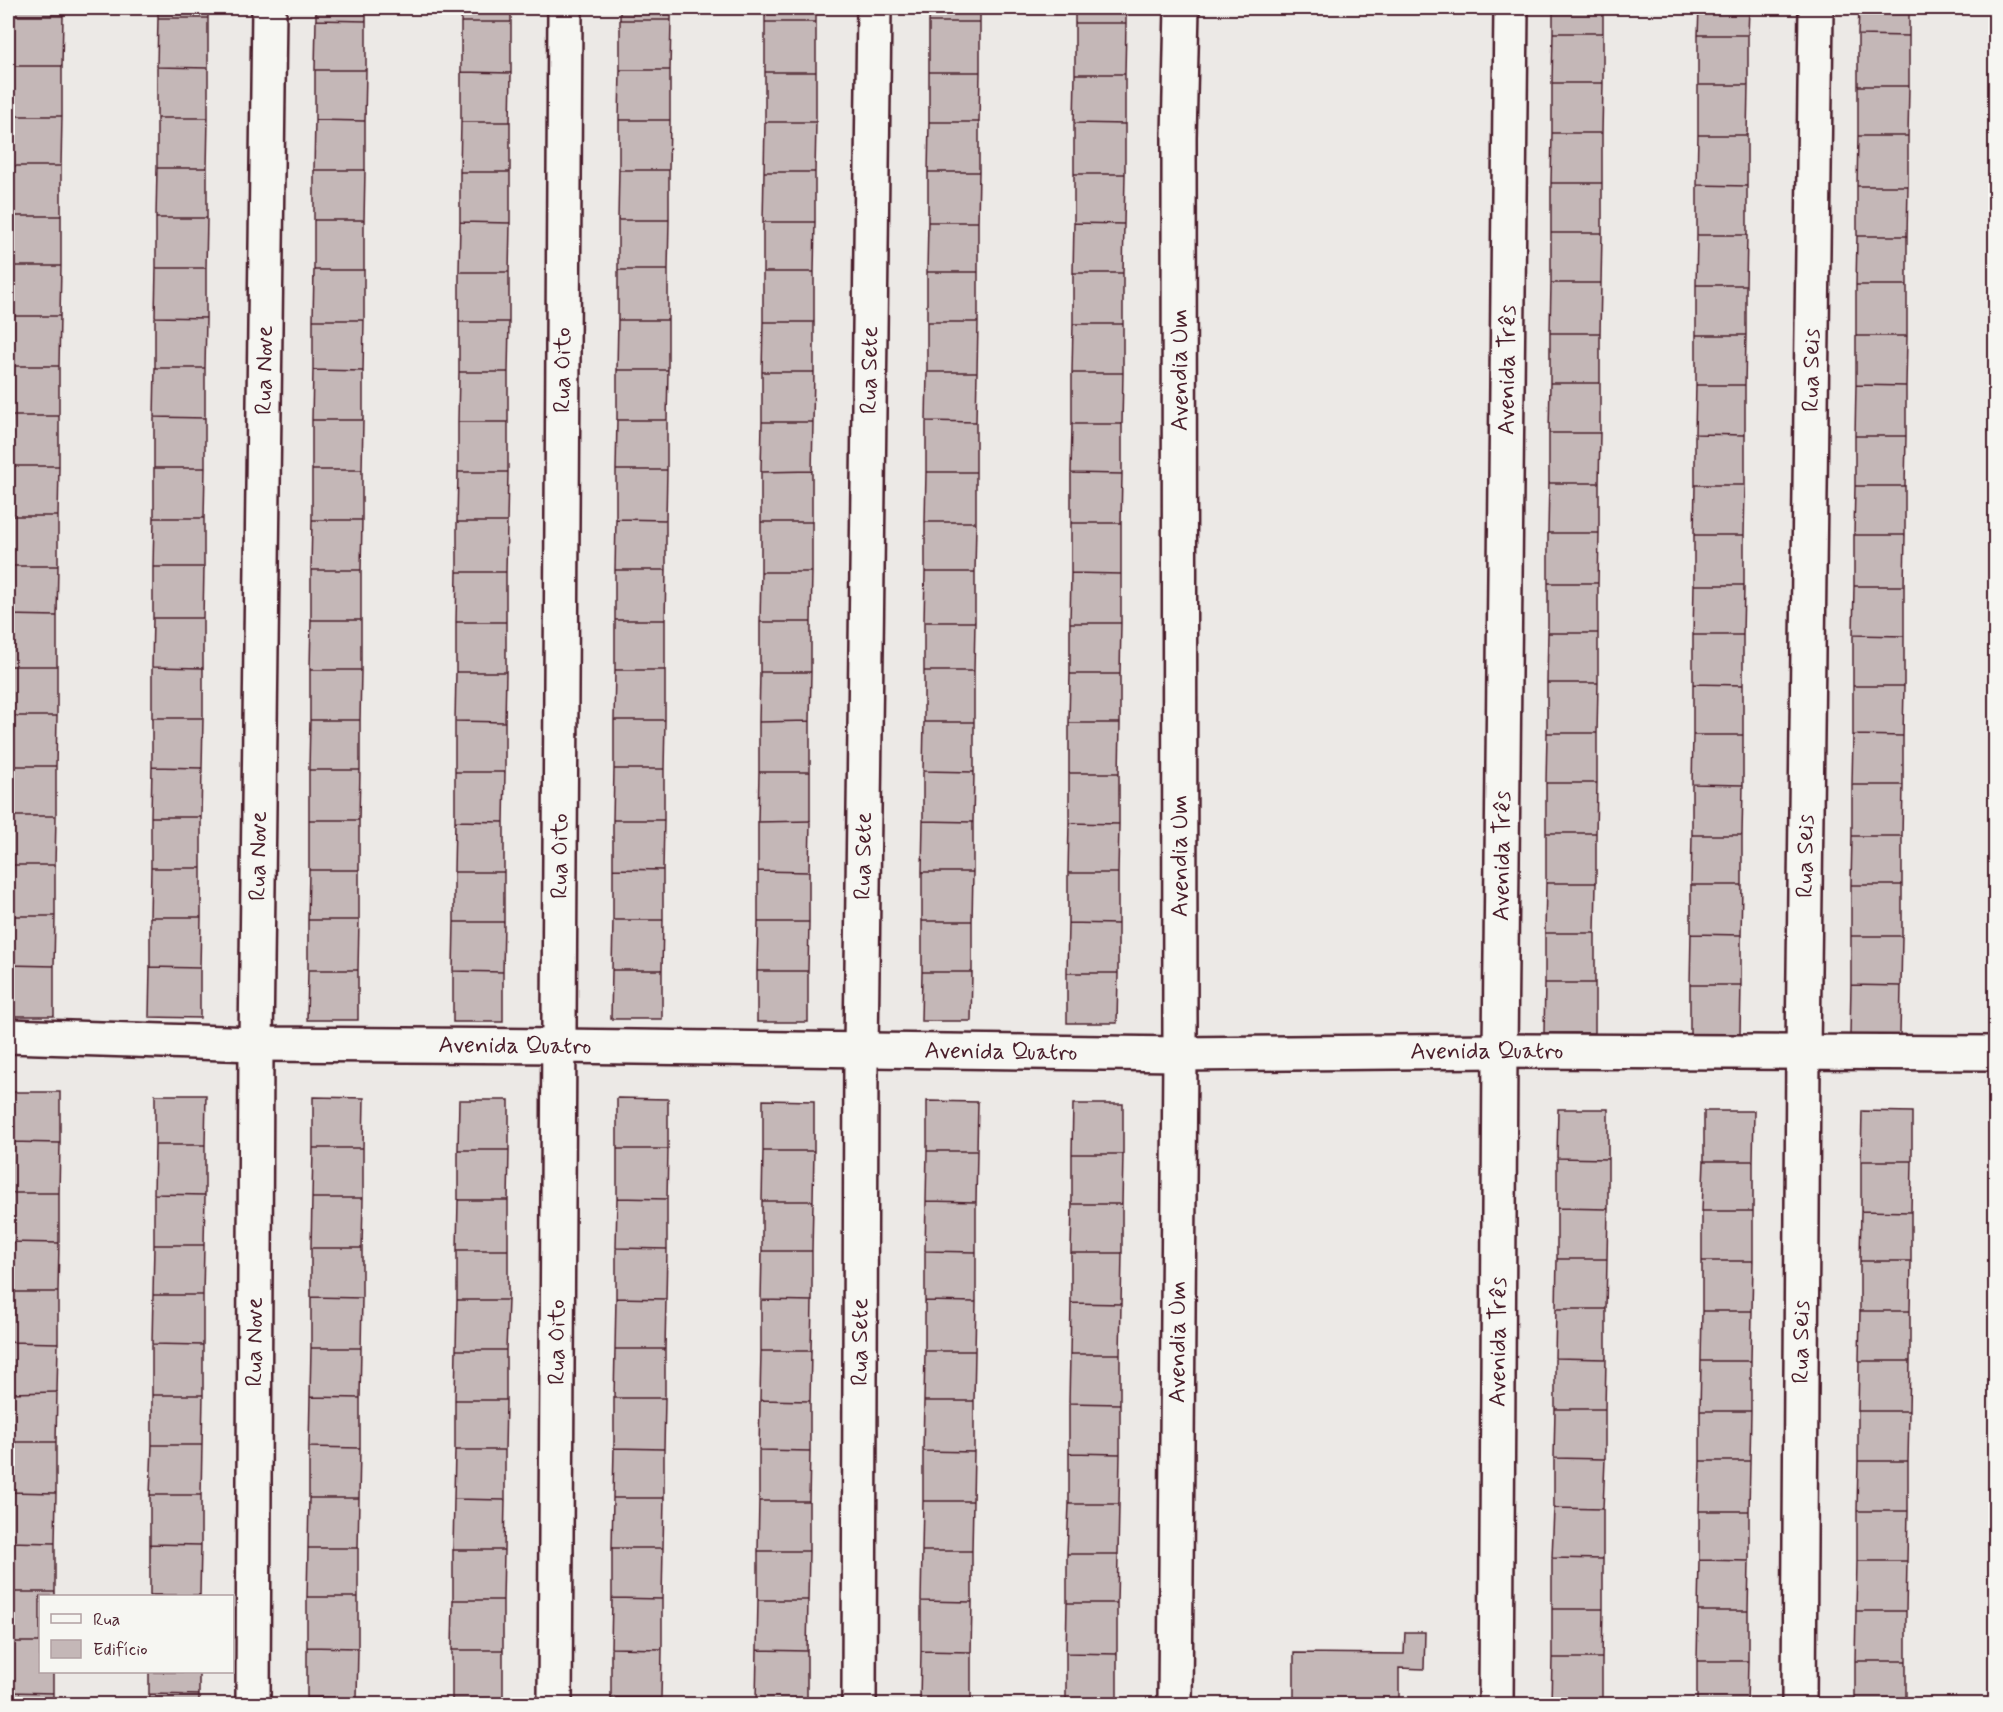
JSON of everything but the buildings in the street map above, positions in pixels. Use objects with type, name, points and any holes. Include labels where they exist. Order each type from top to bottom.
[{"type":"street","name":"Rua Nove","points":[[253,1704],[256,1044],[269,8]]},
{"type":"street","name":"Rua Oito","points":[[555,1704],[565,8]]},
{"type":"street","name":"Rua Sete","points":[[859,1704],[861,1050],[874,8]]},
{"type":"street","name":"Avendia Um","points":[[1175,1704],[1180,1054],[1179,137],[1182,8]]},
{"type":"street","name":"Avenida Três","points":[[1496,1704],[1511,8]]},
{"type":"street","name":"Rua Seis","points":[[1799,1704],[1803,1052],[1816,8]]},
{"type":"street","name":"Avenida Quatro","points":[[8,1036],[256,1044],[1180,1054],[1500,1051],[1995,1053]]}]
